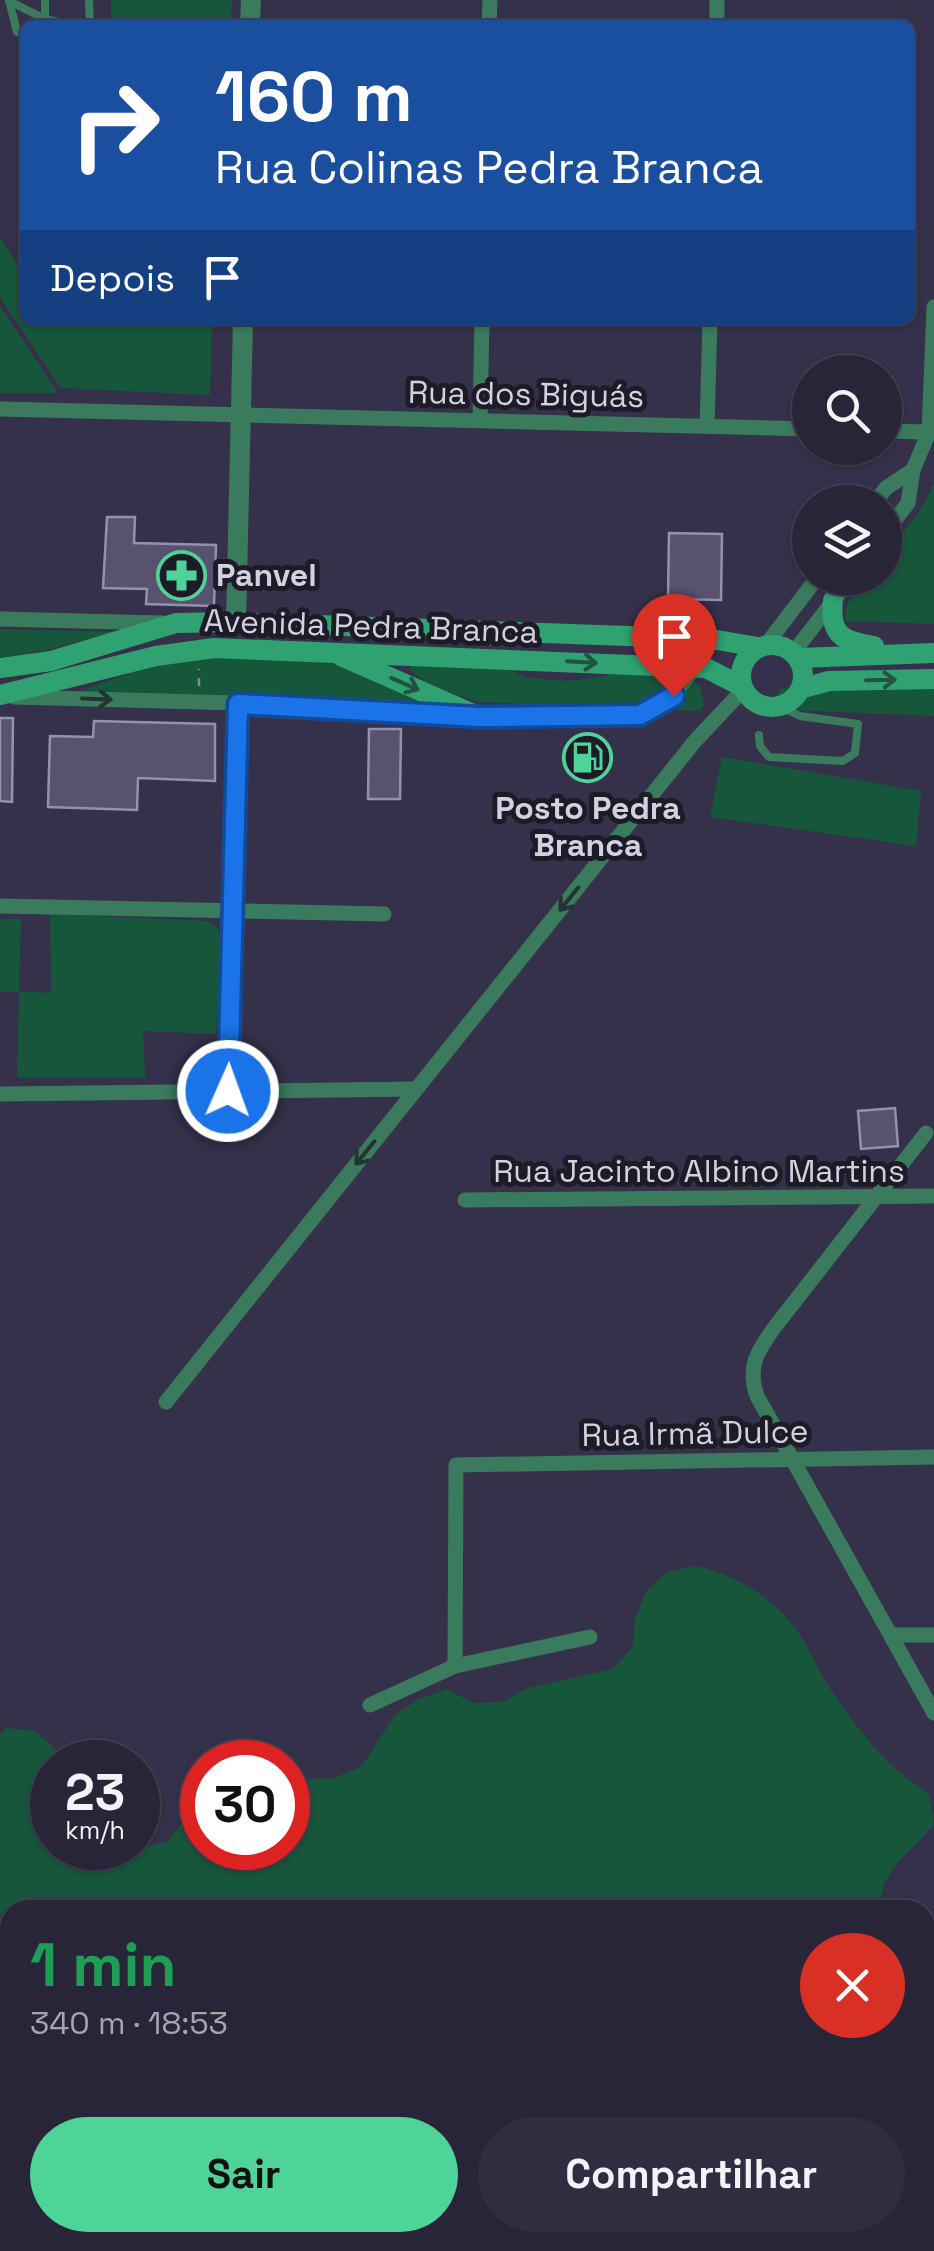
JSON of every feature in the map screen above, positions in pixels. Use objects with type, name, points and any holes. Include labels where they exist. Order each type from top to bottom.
[{"type":"main road","points":[[834,600],[831,618],[847,641],[932,653]]},
{"type":"main road","name":"Avenida Pedra Branca","points":[[0,668],[51,661],[176,623],[710,639],[762,646]]},
{"type":"main road","points":[[803,688],[804,677],[796,656],[783,646],[762,646],[747,657],[742,688],[762,706],[782,707],[803,688],[828,681],[934,679]]},
{"type":"main road","name":"Avenida Pedra Branca","points":[[0,696],[156,656],[200,650],[330,651],[706,668],[742,688]]},
{"type":"main road","points":[[330,651],[480,717]]},
{"type":"main road","points":[[796,656],[932,653]]},
{"type":"street","points":[[902,511],[908,503],[914,470],[928,432],[934,307]]},
{"type":"street","points":[[236,622],[243,325]]},
{"type":"street","points":[[480,420],[482,325]]},
{"type":"street","points":[[708,426],[710,325]]},
{"type":"street","name":"Rua dos Biguás","points":[[0,409],[792,428]]},
{"type":"street","points":[[902,431],[928,432]]},
{"type":"street","points":[[891,485],[914,470]]},
{"type":"street","points":[[762,646],[803,595]]},
{"type":"street","points":[[796,656],[838,595]]},
{"type":"street","name":"Avenida Pedra Branca","points":[[0,619],[176,623]]},
{"type":"street","points":[[0,696],[480,717],[640,715],[674,696],[694,668]]},
{"type":"street","points":[[166,1402],[699,736],[742,688]]},
{"type":"street","points":[[228,1091],[238,704]]},
{"type":"street","points":[[0,906],[384,914]]},
{"type":"street","points":[[0,1094],[416,1089]]},
{"type":"street","points":[[926,1134],[754,1358],[750,1371],[757,1396],[934,1713]]},
{"type":"street","name":"Rua Jacinto Albino Martins","points":[[465,1200],[934,1196]]},
{"type":"street","name":"Rua Irmã Dulce","points":[[455,1666],[456,1465],[934,1456]]},
{"type":"street","points":[[892,1635],[934,1635]]},
{"type":"street","points":[[370,1704],[455,1666],[590,1637]]},
{"type":"lane","points":[[20,33],[10,19],[9,0],[53,20]]},
{"type":"lane","points":[[45,0],[45,18]]},
{"type":"lane","points":[[758,735],[760,746],[769,757],[843,761],[855,753],[858,724],[800,716],[782,707]]},
{"type":"green space","points":[[111,0],[232,0],[231,20],[111,20]]},
{"type":"green space","points":[[0,238],[20,268],[20,325],[212,325],[210,395],[61,388],[0,297]]},
{"type":"green space","points":[[0,306],[58,393],[0,393]]},
{"type":"green space","points":[[934,481],[934,624],[846,621],[853,595],[902,595],[902,534]]},
{"type":"green space","points":[[0,629],[113,632],[0,658]]},
{"type":"green space","points":[[221,654],[338,663],[427,704],[78,693],[148,669]]},
{"type":"green space","points":[[411,665],[504,668],[530,678],[568,681],[602,677],[615,671],[689,678],[700,686],[704,705],[700,711],[477,702],[427,683],[410,670]]},
{"type":"green space","points":[[793,685],[934,686],[934,716],[767,709],[780,690]]},
{"type":"green space","points":[[722,757],[921,791],[916,846],[710,817]]},
{"type":"green space","points":[[50,914],[208,921],[217,927],[221,944],[216,1034],[143,1031],[145,1077],[17,1077],[19,992],[0,992],[0,919],[21,919],[19,991],[51,993]]},
{"type":"green space","points":[[696,1566],[725,1575],[766,1599],[798,1632],[829,1687],[862,1732],[899,1772],[929,1794],[934,1824],[890,1873],[881,1900],[0,1900],[0,1735],[6,1728],[35,1731],[45,1740],[30,1740],[30,1870],[160,1870],[160,1843],[167,1842],[180,1825],[180,1870],[310,1870],[310,1779],[334,1778],[361,1767],[395,1715],[419,1699],[447,1689],[473,1703],[503,1702],[528,1688],[613,1669],[633,1647],[635,1619],[646,1592],[667,1572]]},
{"type":"building","name":"Panvel","points":[[107,517],[135,517],[134,543],[216,545],[214,606],[146,604],[147,589],[103,588]]},
{"type":"building","points":[[669,533],[722,534],[721,600],[668,599]]},
{"type":"building","points":[[0,718],[13,718],[12,802],[0,801]]},
{"type":"building","points":[[94,721],[215,724],[215,781],[138,778],[137,810],[48,807],[50,736],[93,737]]},
{"type":"building","points":[[369,729],[401,729],[400,799],[368,799]]},
{"type":"building","points":[[895,1108],[898,1146],[861,1149],[858,1111]]},
{"type":"place","name":"Panvel","points":[[181,575]]},
{"type":"place","name":"Posto Pedra Branca","points":[[588,758]]},
{"type":"route","points":[[228,1091],[238,704],[480,717],[640,715],[674,696]]}]
